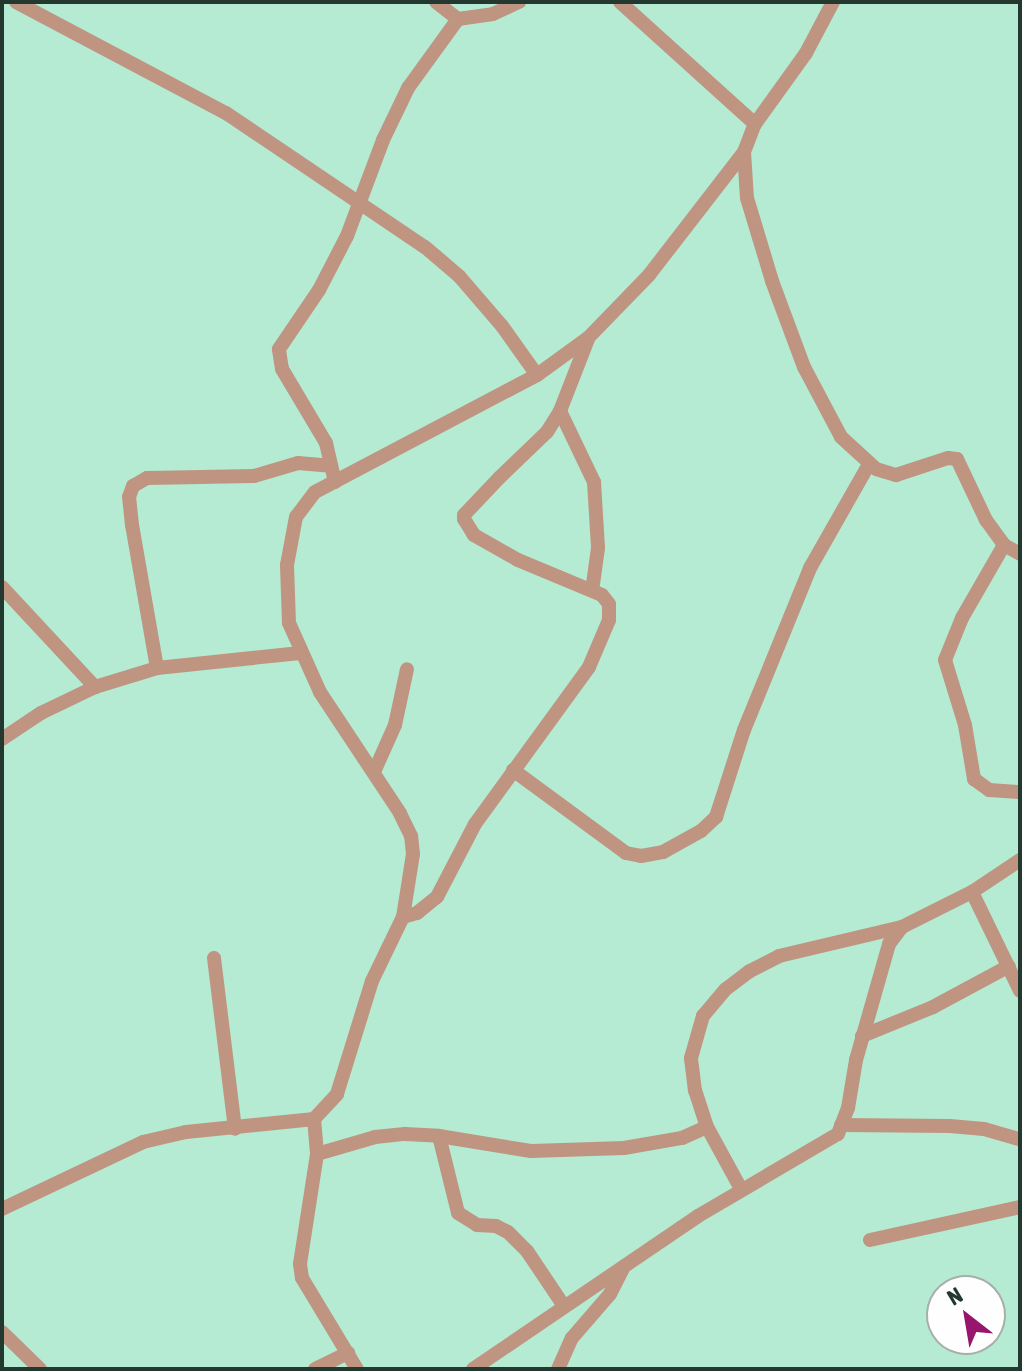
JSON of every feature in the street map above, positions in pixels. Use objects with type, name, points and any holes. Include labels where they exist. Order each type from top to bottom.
[{"type":"street","points":[[16,2],[226,113],[360,201],[459,276],[502,326],[537,375]]},
{"type":"street","points":[[436,2],[458,19],[493,14],[519,2]]},
{"type":"street","points":[[620,2],[755,124]]},
{"type":"street","points":[[2,1209],[143,1142],[186,1132],[314,1119],[337,1094],[372,981],[403,917],[411,876],[411,836],[374,772],[320,692],[289,623],[287,602],[291,535],[301,507],[315,492],[537,375],[588,338],[649,275],[744,152],[755,124],[806,53],[833,2]]},
{"type":"street","points":[[335,482],[326,443],[282,369],[279,349],[319,290],[408,88],[458,19]]},
{"type":"street","points":[[744,152],[747,198],[772,281],[804,367],[841,437],[869,464],[896,475],[948,458],[957,459],[986,520],[1004,545],[1020,554]]},
{"type":"street","points":[[403,917],[417,913],[437,897],[475,824],[599,648],[609,620],[609,604],[602,595],[542,571],[482,540],[467,529],[464,519],[464,515],[547,432],[560,411],[588,338]]},
{"type":"street","points":[[560,411],[594,482],[598,548],[592,591]]},
{"type":"street","points":[[157,668],[132,525],[129,497],[133,486],[147,478],[254,476],[298,463],[330,466]]},
{"type":"street","points":[[513,770],[626,853],[641,856],[663,852],[701,831],[716,817],[744,730],[810,568],[869,464]]},
{"type":"street","points":[[1004,545],[962,618],[945,660],[946,675],[965,725],[974,779],[989,790],[1020,792]]},
{"type":"street","points":[[2,587],[95,687]]},
{"type":"street","points":[[2,739],[41,713],[95,687],[157,668],[300,653]]},
{"type":"street","points":[[374,772],[395,725],[407,669]]},
{"type":"street","points":[[741,1189],[707,1127],[695,1091],[691,1058],[703,1016],[726,989],[750,971],[779,956],[902,927],[972,892],[1020,860]]},
{"type":"street","points":[[972,892],[1020,991]]},
{"type":"street","points":[[473,1369],[741,1189],[838,1134],[889,944],[902,927]]},
{"type":"street","points":[[214,958],[235,1129]]},
{"type":"street","points":[[862,1036],[933,1007],[1009,966]]},
{"type":"street","points":[[314,1119],[317,1154],[300,1264],[302,1278],[357,1369]]},
{"type":"street","points":[[841,1125],[950,1126],[984,1129],[1020,1139]]},
{"type":"street","points":[[317,1154],[375,1137],[439,1136],[531,1151],[624,1148],[682,1138],[707,1127]]},
{"type":"street","points":[[439,1136],[458,1213],[477,1225],[496,1226],[508,1232],[527,1251],[564,1306]]},
{"type":"street","points":[[870,1240],[1020,1207]]},
{"type":"street","points":[[558,1369],[578,1327],[610,1294],[624,1266]]},
{"type":"street","points":[[2,1332],[40,1369]]},
{"type":"street","points":[[315,1369],[348,1353]]}]
